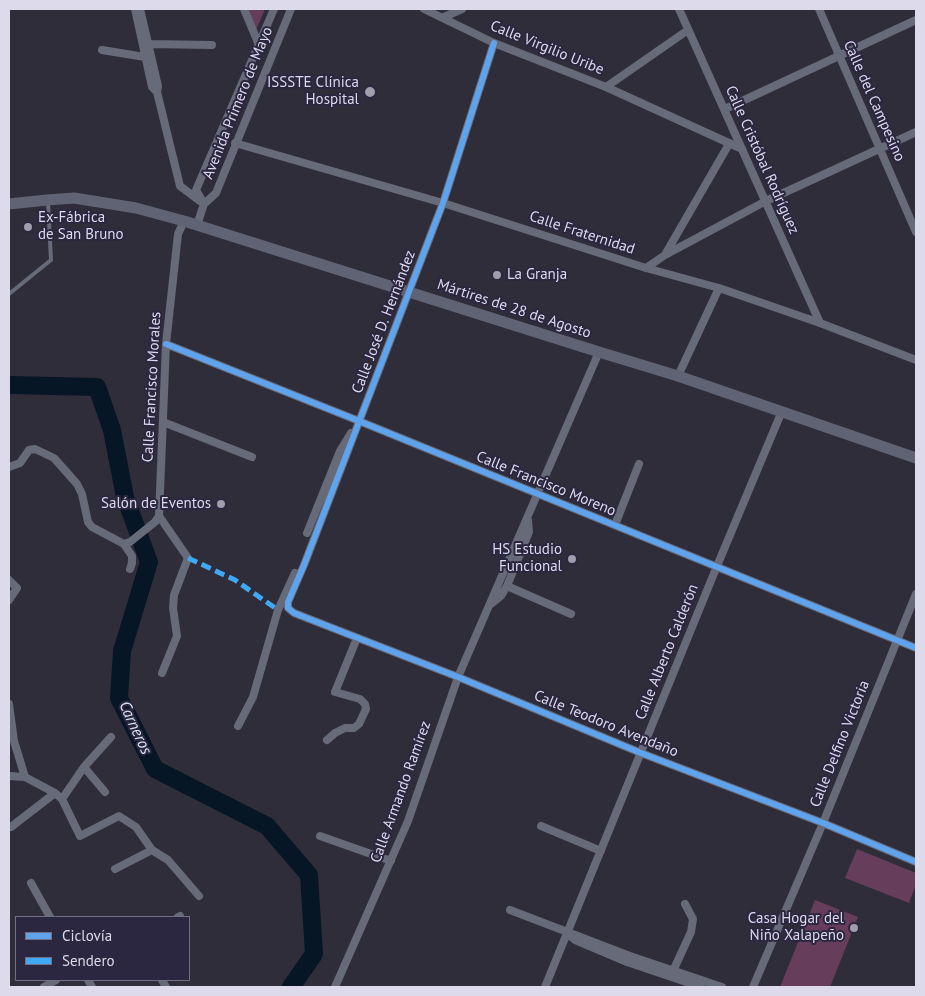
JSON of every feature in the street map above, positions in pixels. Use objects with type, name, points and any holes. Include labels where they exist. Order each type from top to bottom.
[{"type":"main road","name":"Mártires de 28 de Agosto","points":[[9,204],[74,198],[136,208],[184,221],[678,376],[916,458]]},
{"type":"street","points":[[135,9],[152,87],[157,92]]},
{"type":"street","points":[[140,9],[158,86],[157,92],[180,186],[204,204]]},
{"type":"street","points":[[244,9],[259,45]]},
{"type":"street","name":"Avenida Primero de Mayo","points":[[204,204],[196,190],[274,9]]},
{"type":"street","name":"Avenida Primero de Mayo","points":[[197,225],[204,204],[216,193],[291,9]]},
{"type":"street","name":"Calle Virgilio Uribe","points":[[424,9],[444,17],[494,43],[606,87],[742,149]]},
{"type":"street","points":[[444,17],[462,9]]},
{"type":"street","name":"Calle Cristóbal Rodríguez","points":[[679,9],[820,323]]},
{"type":"street","name":"Calle del Campesino","points":[[819,9],[916,232]]},
{"type":"street","points":[[725,109],[916,20]]},
{"type":"street","name":"Calle Virgilio Uribe","points":[[606,87],[688,30]]},
{"type":"street","name":"Calle José D. Hernández","points":[[288,608],[288,602],[304,565],[443,203],[494,43]]},
{"type":"street","points":[[148,44],[212,45]]},
{"type":"street","points":[[102,50],[145,57]]},
{"type":"street","points":[[646,268],[665,255],[766,201],[916,132]]},
{"type":"street","name":"Calle Fraternidad","points":[[235,143],[443,203],[646,268],[718,288],[820,323],[916,360]]},
{"type":"street","points":[[665,255],[730,144]]},
{"type":"street","name":"Calle Francisco Morales","points":[[159,516],[166,344],[178,234],[184,221]]},
{"type":"street","points":[[678,376],[718,288]]},
{"type":"street","name":"Calle Francisco Moreno","points":[[166,344],[916,648]]},
{"type":"street","name":"Calle Armando Ramírez","points":[[335,987],[408,821],[458,677],[599,352]]},
{"type":"street","name":"Calle Alberto Calderón","points":[[545,987],[782,411]]},
{"type":"street","name":"Calle José D. Hernández","points":[[307,533],[340,451],[359,421]]},
{"type":"street","points":[[163,422],[252,457]]},
{"type":"street","points":[[9,467],[20,463],[29,450],[35,448],[54,458],[77,484],[82,494],[88,522],[92,527],[127,543],[132,556],[130,570]]},
{"type":"street","points":[[614,525],[639,464]]},
{"type":"street","points":[[127,543],[152,526],[159,516],[188,558],[174,595],[173,608],[177,636],[162,673]]},
{"type":"street","name":"Calle Armando Ramírez","points":[[489,606],[501,596],[507,586],[529,532],[528,518]]},
{"type":"street","name":"Calle José D. Hernández","points":[[238,726],[253,697],[278,610],[295,573],[304,565]]},
{"type":"street","points":[[9,580],[17,588],[9,600]]},
{"type":"street","points":[[507,586],[571,614]]},
{"type":"street","name":"Calle Delfino Victoria","points":[[753,987],[823,823],[916,594]]},
{"type":"street","name":"Calle Teodoro Avendaño","points":[[288,608],[294,613],[458,677],[641,753],[823,823],[916,862]]},
{"type":"street","points":[[327,740],[345,728],[354,728],[360,724],[366,709],[365,704],[360,699],[335,692],[357,638]]},
{"type":"street","points":[[9,704],[14,741],[25,777]]},
{"type":"street","points":[[62,799],[84,767],[111,738]]},
{"type":"street","points":[[84,767],[105,792]]},
{"type":"street","points":[[9,776],[25,777],[55,793],[62,799],[80,836],[119,816],[136,828],[152,850],[168,860],[199,896]]},
{"type":"street","points":[[12,827],[55,793]]},
{"type":"street","points":[[541,826],[602,851]]},
{"type":"street","points":[[320,836],[391,861]]},
{"type":"street","points":[[115,869],[152,850]]},
{"type":"street","points":[[30,883],[49,916]]},
{"type":"street","points":[[673,971],[691,932],[692,919],[685,904]]},
{"type":"street","points":[[510,910],[630,956],[722,987]]},
{"type":"street","points":[[568,933],[575,940],[628,962],[701,987]]},
{"type":"lane","points":[[9,294],[51,260],[47,200]]},
{"type":"shaded area","points":[[248,9],[265,9],[256,30]]},
{"type":"shaded area","points":[[857,849],[916,873],[916,884],[909,903],[845,878]]},
{"type":"shaded area","points":[[815,900],[858,917],[830,987],[780,987]]},
{"type":"waterway","name":"Carneros","points":[[9,385],[97,387],[112,430],[125,497],[149,562],[122,651],[119,698],[155,769],[267,826],[309,875],[314,954],[291,987]]},
{"type":"marked path","points":[[188,558],[235,580],[278,610]]},
{"type":"cycle path","points":[[494,43],[443,203],[304,565],[288,602],[288,608],[294,613],[458,677],[641,753],[823,823],[916,862]]},
{"type":"cycle path","points":[[166,344],[916,648]]},
{"type":"place","name":"ISSSTE Clínica Hospital","points":[[370,92]]},
{"type":"place","name":"Ex-Fábrica de San Bruno","points":[[28,227]]},
{"type":"place","name":"La Granja","points":[[497,275]]},
{"type":"place","name":"Salón de Eventos","points":[[221,504]]},
{"type":"place","name":"HS Estudio Funcional","points":[[572,559]]},
{"type":"place","name":"Casa Hogar del Niño Xalapeño","points":[[854,928]]}]
